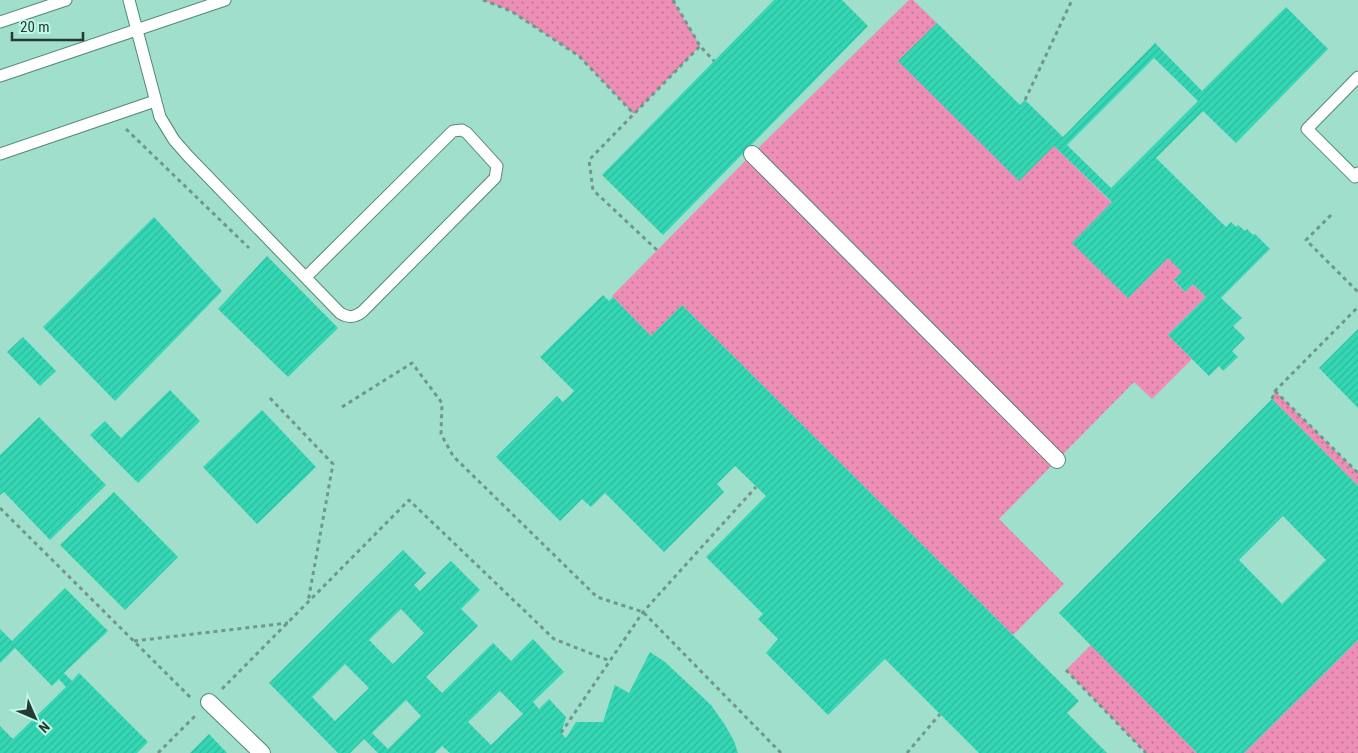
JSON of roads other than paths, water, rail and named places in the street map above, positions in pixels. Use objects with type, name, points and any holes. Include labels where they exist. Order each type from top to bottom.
[{"type":"street","points":[[752,154],[1057,460]]},
{"type":"street","points":[[202,702],[262,753]]},
{"type":"lane","points":[[1,20],[66,0]]},
{"type":"lane","points":[[129,0],[160,117],[174,140],[340,313],[346,316],[358,315],[495,178],[497,166],[467,133],[462,130],[453,131],[306,277]]},
{"type":"lane","points":[[0,76],[225,0]]},
{"type":"lane","points":[[1358,77],[1307,129],[1354,177],[1358,173]]},
{"type":"lane","points":[[0,154],[155,101]]}]
